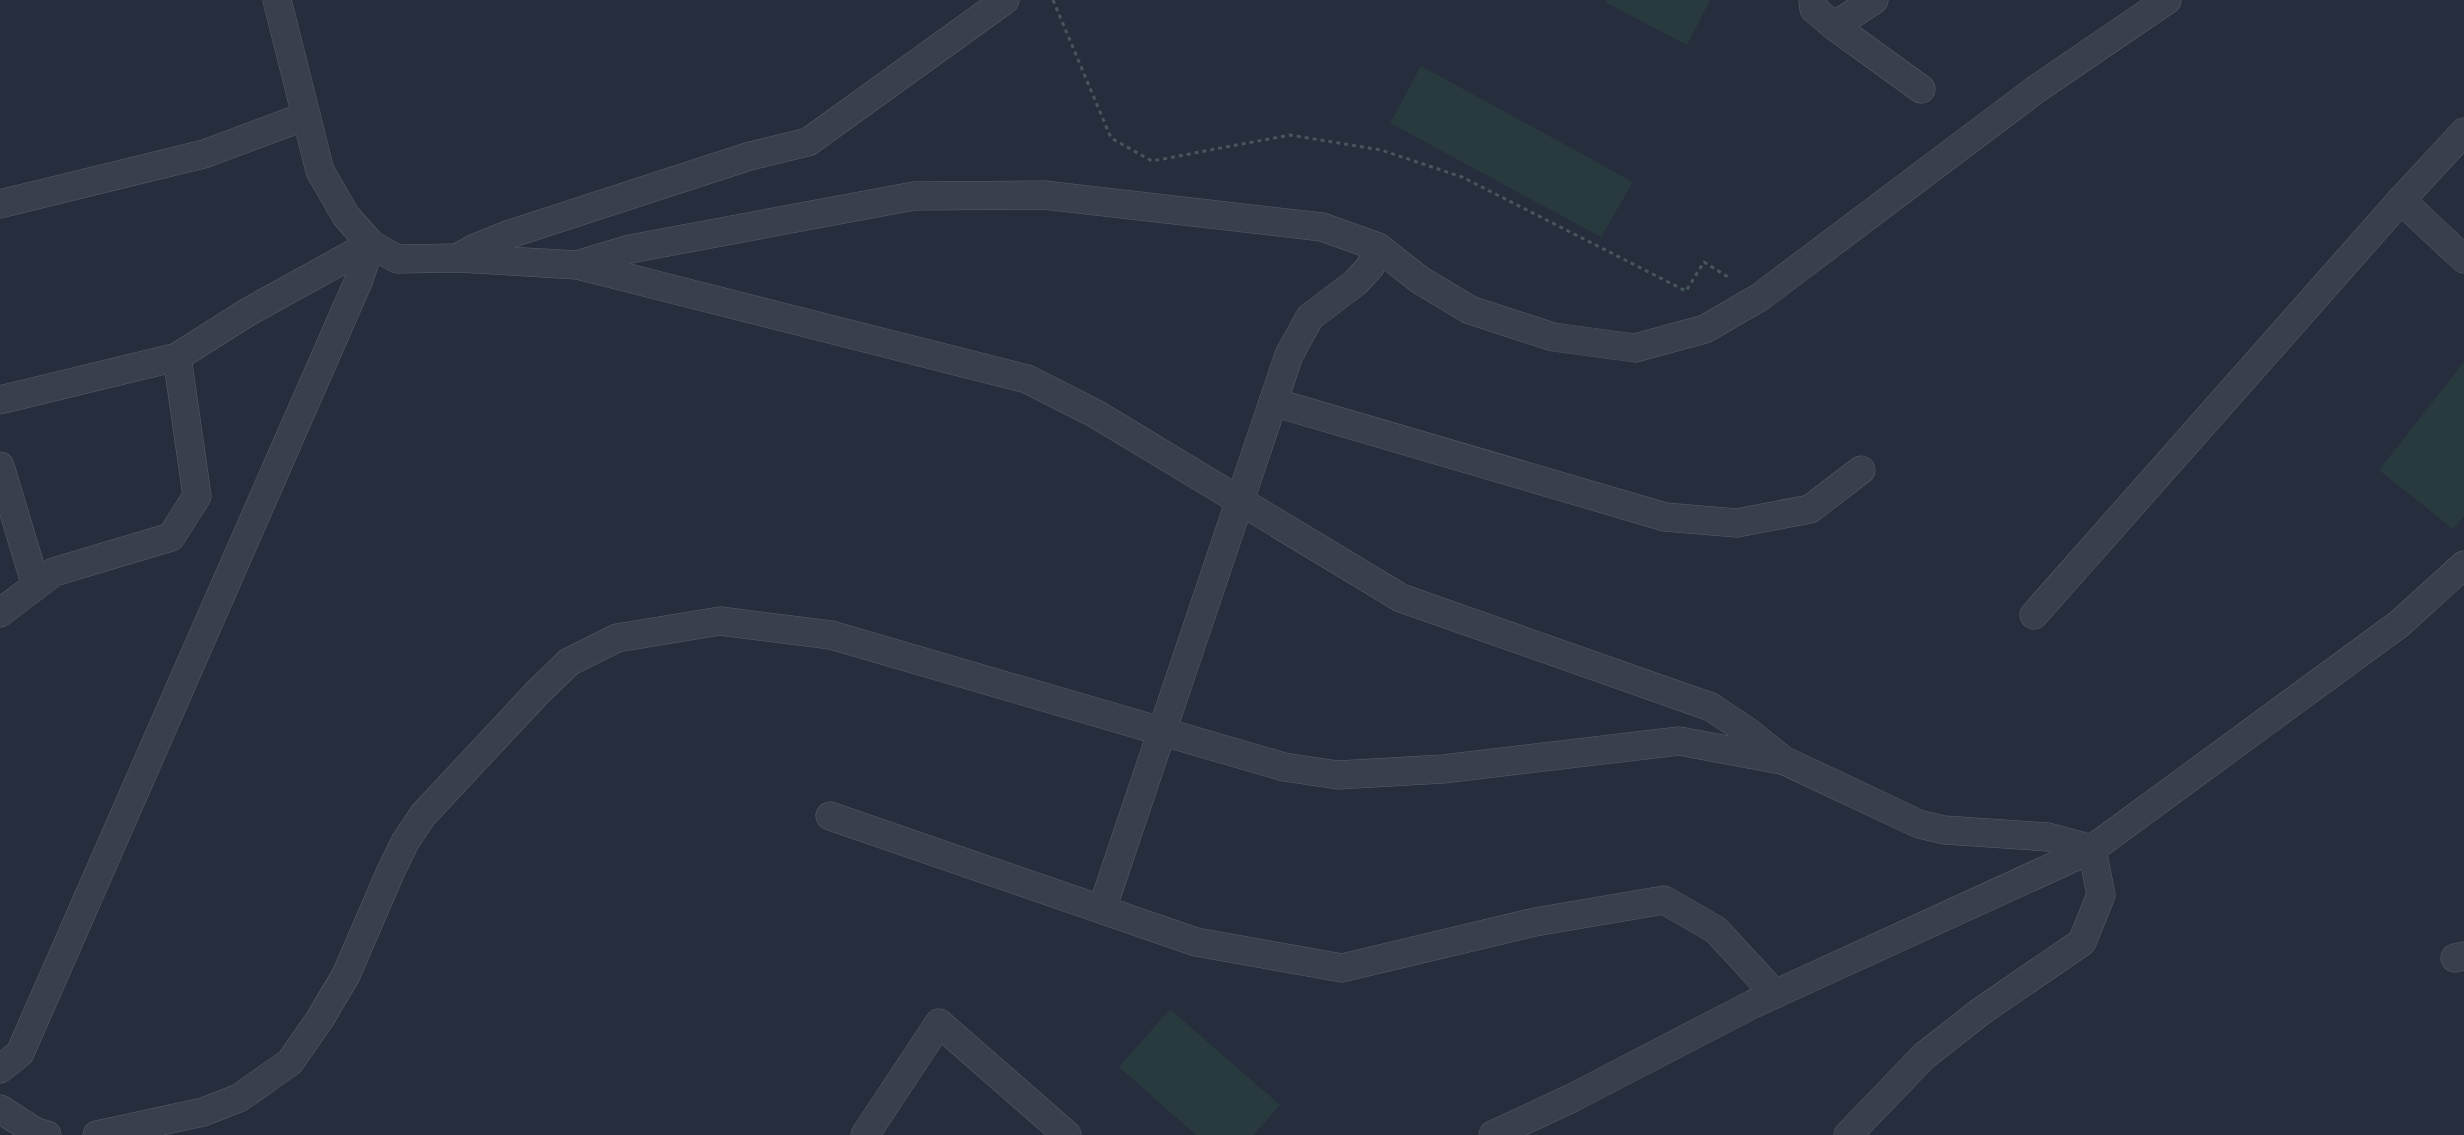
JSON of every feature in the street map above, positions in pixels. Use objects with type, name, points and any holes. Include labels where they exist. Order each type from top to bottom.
[{"type":"street","points":[[277,0],[320,171],[346,216],[372,244],[396,259],[458,258],[577,265],[1027,379],[1096,414],[1401,598],[1711,706],[1748,731],[1783,760],[1919,824],[1944,830],[2048,837],[2092,849]]},
{"type":"street","points":[[458,258],[475,248],[510,234],[750,156],[808,142],[1005,0]]},
{"type":"street","points":[[1813,0],[1814,9],[1834,26],[1921,89]]},
{"type":"street","points":[[1834,26],[1874,0]]},
{"type":"street","points":[[577,265],[630,249],[914,196],[1044,195],[1322,227],[1378,247],[1420,280],[1470,310],[1553,337],[1635,348],[1704,329],[1760,297],[2035,90],[2167,0]]},
{"type":"street","points":[[0,204],[204,154],[306,116]]},
{"type":"street","points":[[2034,615],[2401,200],[2464,132]]},
{"type":"street","points":[[2401,200],[2464,258]]},
{"type":"street","points":[[0,400],[177,357],[248,312],[372,244]]},
{"type":"street","points":[[0,1069],[20,1053],[358,282],[372,244]]},
{"type":"street","points":[[1102,910],[1164,732],[1289,355],[1310,317],[1355,283],[1370,267],[1378,247]]},
{"type":"street","points":[[0,613],[54,572],[171,537],[197,496],[177,357]]},
{"type":"street","points":[[1273,402],[1665,517],[1737,523],[1810,509],[1862,470]]},
{"type":"street","points":[[0,466],[36,586]]},
{"type":"street","points":[[1493,1135],[1572,1098],[1775,994],[2092,849],[2399,624],[2464,565]]},
{"type":"street","points":[[97,1135],[203,1112],[239,1098],[290,1062],[320,1019],[346,975],[390,873],[405,842],[423,815],[537,693],[569,662],[616,638],[720,621],[831,635],[1284,767],[1338,775],[1443,769],[1679,741],[1783,760]]},
{"type":"street","points":[[830,816],[1196,942],[1342,968],[1535,922],[1664,900],[1716,930],[1775,994]]},
{"type":"street","points":[[1848,1135],[1924,1056],[1980,1012],[2082,942],[2101,895],[2092,849]]},
{"type":"street","points":[[865,1135],[939,1023],[1054,1130]]},
{"type":"street","points":[[0,1109],[36,1132],[47,1135]]},
{"type":"path","points":[[1053,0],[1111,138],[1152,162],[1290,135],[1381,150],[1462,177],[1686,291],[1704,262],[1760,297]]},
{"type":"shaded area","points":[[1606,0],[1710,0],[1687,45],[1605,2]]},
{"type":"shaded area","points":[[1421,66],[1633,182],[1601,237],[1390,123]]},
{"type":"shaded area","points":[[2464,362],[2464,516],[2453,529],[2379,470]]},
{"type":"shaded area","points":[[1170,1009],[1280,1105],[1254,1135],[1196,1135],[1119,1067]]}]
